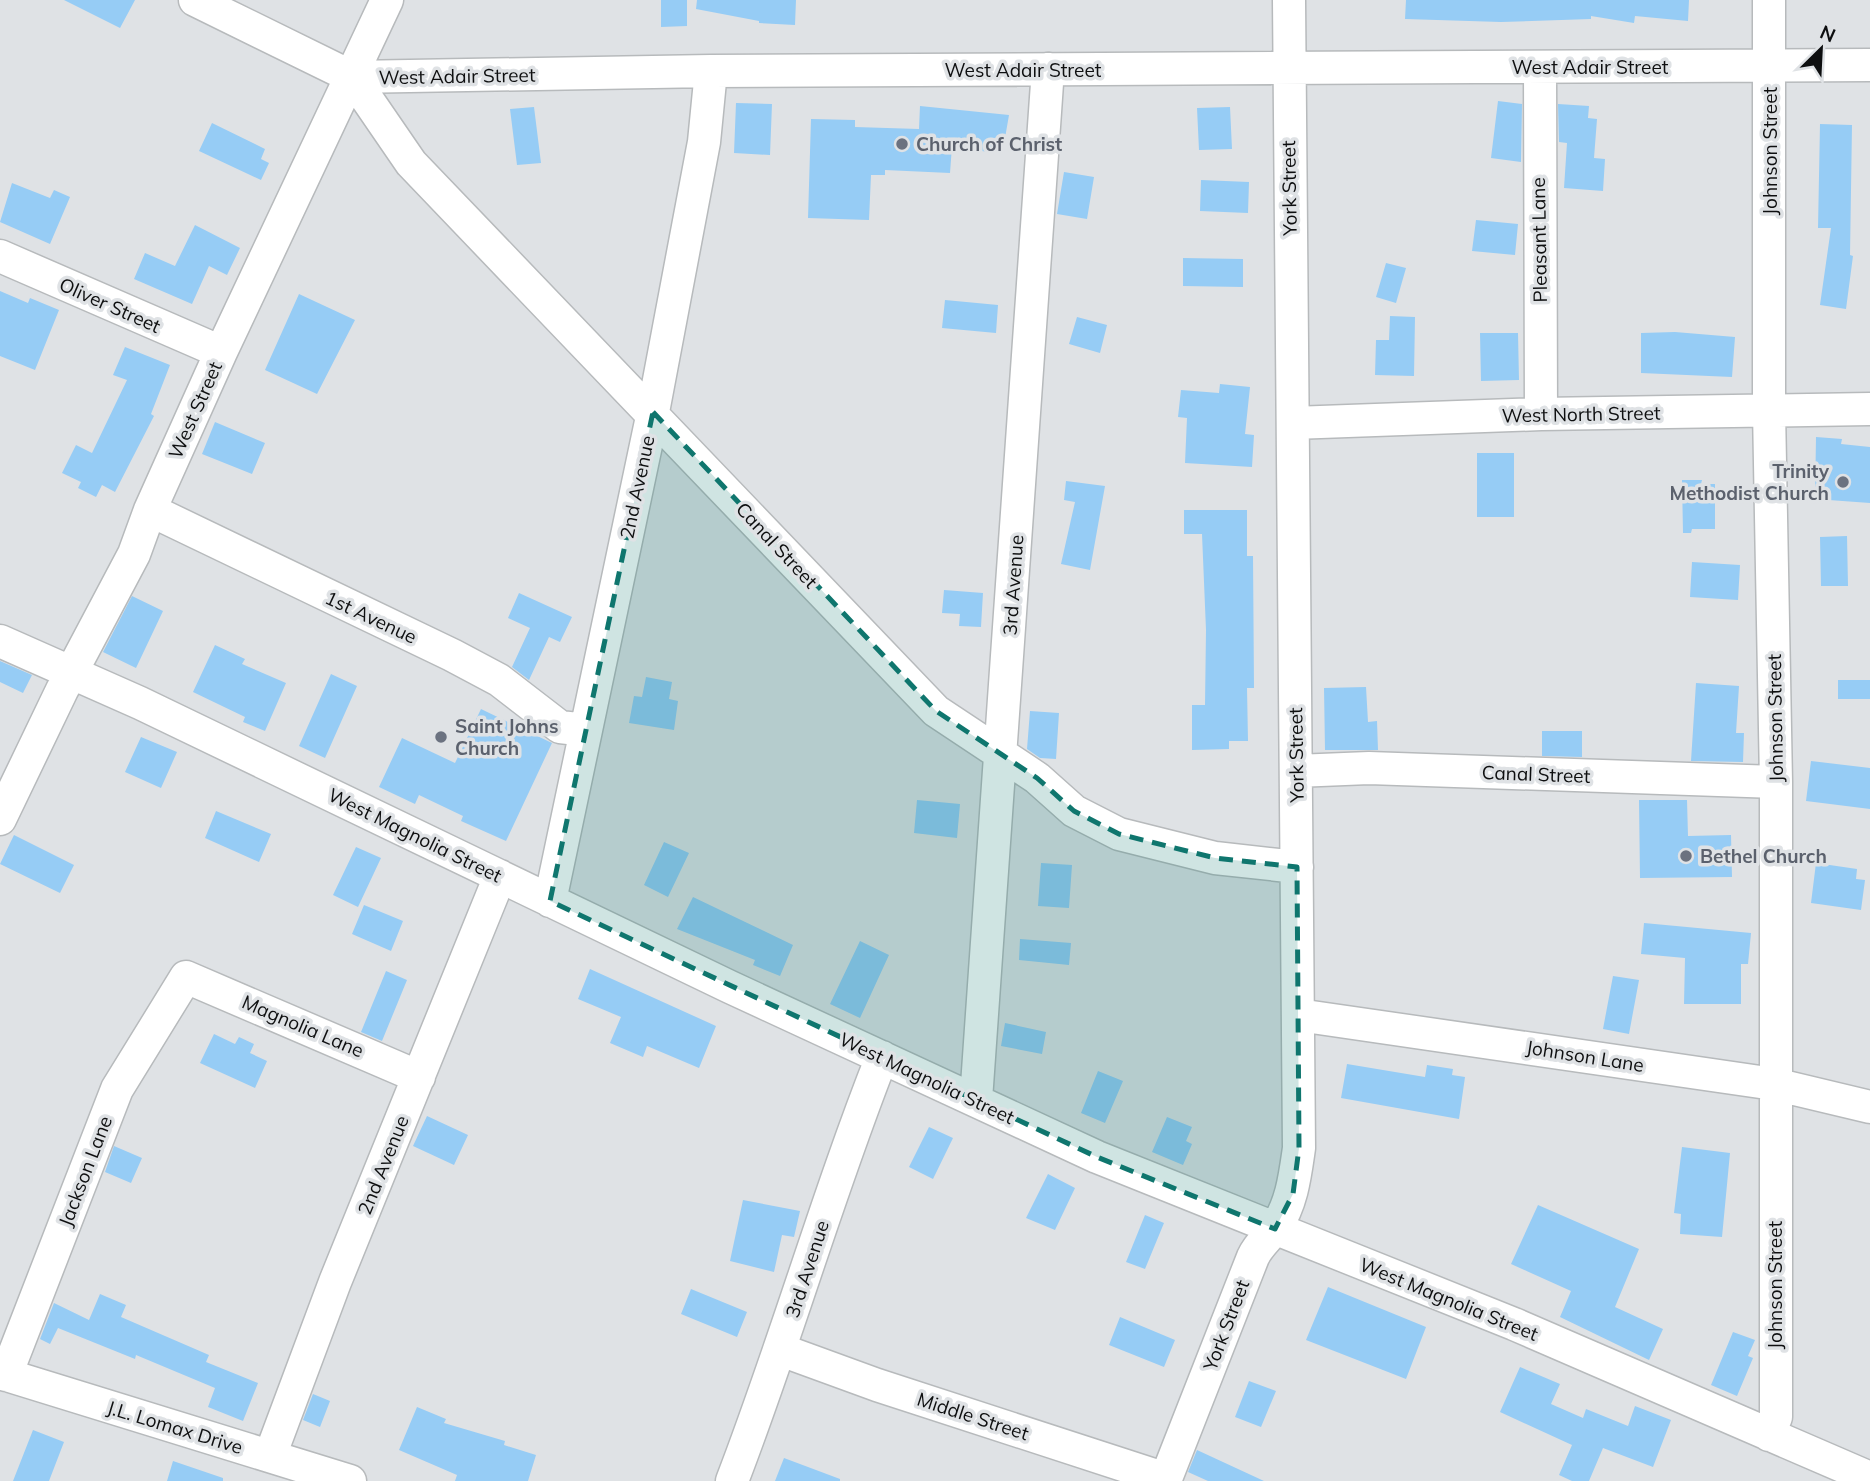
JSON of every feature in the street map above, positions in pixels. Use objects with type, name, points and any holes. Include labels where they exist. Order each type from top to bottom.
[{"type":"street","name":"West Adair Street","points":[[195,0],[352,78],[711,71],[1870,65]]},
{"type":"street","name":"West Street","points":[[0,819],[134,554],[150,510],[221,352],[387,0]]},
{"type":"street","name":"York Street","points":[[1166,1480],[1253,1257],[1261,1240],[1275,1228],[1293,1194],[1299,1148],[1289,0]]},
{"type":"street","name":"Johnson Street","points":[[1769,0],[1769,411],[1776,782],[1776,1417],[1769,1435]]},
{"type":"street","name":"Pleasant Lane","points":[[1540,67],[1541,414]]},
{"type":"street","name":"3rd Avenue","points":[[976,1100],[1048,69]]},
{"type":"street","name":"2nd Avenue","points":[[550,901],[653,412],[704,142],[711,71]]},
{"type":"street","name":"Canal Street","points":[[352,78],[411,163],[653,412],[936,711],[1037,778],[1074,811],[1119,834],[1215,858],[1297,867]]},
{"type":"street","name":"Oliver Street","points":[[0,256],[221,352]]},
{"type":"street","name":"West North Street","points":[[1293,423],[1541,414],[1870,409]]},
{"type":"street","name":"1st Avenue","points":[[150,510],[452,655],[499,680],[560,727],[586,730]]},
{"type":"street","name":"West Magnolia Street","points":[[0,641],[140,703],[550,901],[1097,1157],[1514,1324],[1864,1478]]},
{"type":"street","name":"Canal Street","points":[[1296,771],[1369,768],[1776,782]]},
{"type":"street","name":"2nd Avenue","points":[[270,1456],[335,1282],[500,876]]},
{"type":"street","name":"Magnolia Lane","points":[[187,977],[419,1077]]},
{"type":"street","name":"Jackson Lane","points":[[3,1374],[117,1089],[187,977]]},
{"type":"street","name":"Johnson Lane","points":[[1298,1015],[1774,1084],[1870,1107]]},
{"type":"street","name":"3rd Avenue","points":[[732,1481],[781,1350],[841,1162],[882,1057]]},
{"type":"street","name":"Middle Street","points":[[781,1350],[877,1385],[1166,1480]]},
{"type":"street","name":"J.L. Lomax Drive","points":[[3,1374],[350,1481]]},
{"type":"highlighted area","points":[[653,412],[936,711],[1037,778],[1074,811],[1119,834],[1215,858],[1297,867],[1299,1148],[1293,1194],[1275,1229],[1097,1157],[550,901]]},
{"type":"building","points":[[64,0],[135,0],[120,28]]},
{"type":"building","points":[[661,0],[687,0],[687,26],[661,27]]},
{"type":"building","points":[[697,0],[796,0],[795,25],[759,23],[696,9]]},
{"type":"building","points":[[1406,0],[1689,0],[1688,21],[1635,16],[1634,23],[1591,16],[1591,19],[1501,22],[1405,19]]},
{"type":"building","points":[[1498,101],[1522,104],[1521,162],[1491,158]]},
{"type":"building","points":[[736,103],[772,104],[770,155],[734,153]]},
{"type":"building","points":[[1558,104],[1589,106],[1588,118],[1597,119],[1594,158],[1605,159],[1603,191],[1564,188],[1567,143],[1559,142]]},
{"type":"building","points":[[920,106],[1009,115],[1005,138],[997,136],[994,153],[952,146],[950,173],[885,170],[885,175],[871,175],[869,220],[808,218],[811,119],[855,120],[855,127],[919,129]]},
{"type":"building","points":[[534,107],[541,163],[517,165],[510,109]]},
{"type":"building","points":[[1230,107],[1232,149],[1199,150],[1197,108]]},
{"type":"building","points":[[212,123],[265,149],[261,159],[269,163],[261,180],[199,151]]},
{"type":"building","points":[[1820,124],[1852,125],[1850,255],[1853,256],[1846,309],[1820,305],[1831,228],[1818,228]]},
{"type":"building","points":[[1064,172],[1094,177],[1087,219],[1057,214]]},
{"type":"building","points":[[1201,180],[1249,182],[1248,213],[1200,211]]},
{"type":"building","points":[[12,183],[50,198],[54,190],[70,197],[50,244],[0,222]]},
{"type":"building","points":[[1476,220],[1518,224],[1515,255],[1472,251]]},
{"type":"building","points":[[195,225],[240,248],[227,275],[209,266],[192,304],[134,279],[145,253],[175,266]]},
{"type":"building","points":[[1183,258],[1243,259],[1243,287],[1183,286]]},
{"type":"building","points":[[1386,263],[1406,268],[1396,303],[1376,297]]},
{"type":"building","points":[[0,291],[28,303],[30,298],[59,310],[35,370],[0,356]]},
{"type":"building","points":[[299,294],[355,320],[317,394],[265,370]]},
{"type":"building","points":[[945,300],[998,305],[996,333],[942,328]]},
{"type":"building","points":[[1390,316],[1415,317],[1414,376],[1375,375],[1376,340],[1389,340]]},
{"type":"building","points":[[1077,317],[1107,325],[1100,353],[1069,344]]},
{"type":"building","points":[[1675,332],[1735,337],[1732,377],[1641,373],[1641,333]]},
{"type":"building","points":[[1480,333],[1518,333],[1519,380],[1481,381]]},
{"type":"building","points":[[125,347],[170,365],[151,414],[154,416],[115,492],[102,485],[96,497],[78,488],[81,482],[62,473],[76,445],[92,453],[127,380],[113,375]]},
{"type":"building","points":[[1220,384],[1250,387],[1245,434],[1254,435],[1252,467],[1185,463],[1187,418],[1178,417],[1181,390],[1219,393]]},
{"type":"building","points":[[215,422],[265,443],[252,474],[202,454]]},
{"type":"building","name":"Trinity Methodist Church","points":[[1816,437],[1842,439],[1841,444],[1870,447],[1870,503],[1815,499]]},
{"type":"building","points":[[1477,453],[1514,453],[1514,517],[1477,517]]},
{"type":"building","points":[[1682,480],[1702,480],[1701,484],[1715,484],[1715,529],[1692,529],[1691,533],[1683,533]]},
{"type":"building","points":[[1066,481],[1105,486],[1090,570],[1061,564],[1075,502],[1064,500]]},
{"type":"building","points":[[1184,510],[1247,510],[1247,556],[1253,556],[1254,688],[1247,688],[1248,741],[1229,741],[1229,749],[1192,750],[1192,705],[1205,705],[1206,630],[1202,534],[1184,534]]},
{"type":"building","points":[[1847,536],[1848,586],[1821,586],[1820,537]]},
{"type":"building","points":[[1692,562],[1740,565],[1738,600],[1690,597]]},
{"type":"building","points":[[944,590],[983,593],[981,627],[959,626],[960,614],[942,613]]},
{"type":"building","points":[[519,593],[572,617],[560,642],[549,637],[529,680],[512,667],[530,628],[508,618]]},
{"type":"building","points":[[132,596],[163,611],[136,668],[103,652]]},
{"type":"building","points":[[215,645],[245,659],[242,664],[286,683],[265,731],[243,722],[245,717],[193,692]]},
{"type":"building","points":[[0,661],[32,675],[23,693],[0,682]]},
{"type":"building","points":[[331,674],[357,686],[325,758],[299,746]]},
{"type":"building","points":[[646,677],[672,682],[669,699],[678,701],[674,730],[629,723],[634,696],[642,697]]},
{"type":"building","points":[[1838,680],[1870,680],[1870,699],[1838,699]]},
{"type":"building","points":[[1696,683],[1739,686],[1736,733],[1744,733],[1743,762],[1691,761]]},
{"type":"building","points":[[1366,687],[1368,722],[1377,721],[1378,750],[1325,750],[1324,688]]},
{"type":"building","points":[[481,709],[552,743],[506,841],[461,821],[463,816],[419,795],[415,804],[379,787],[402,738],[455,763]]},
{"type":"building","points":[[1030,711],[1059,713],[1056,759],[1040,758],[1027,749]]},
{"type":"building","points":[[1542,731],[1582,731],[1582,757],[1542,756]]},
{"type":"building","points":[[141,737],[177,752],[161,788],[125,772]]},
{"type":"building","points":[[1811,761],[1870,768],[1870,809],[1806,801]]},
{"type":"building","points":[[917,800],[960,804],[957,838],[914,833]]},
{"type":"building","name":"Bethel Church","points":[[1639,800],[1687,800],[1688,836],[1731,835],[1732,877],[1640,878]]},
{"type":"building","points":[[216,811],[271,834],[259,862],[205,838]]},
{"type":"building","points":[[14,835],[74,865],[60,893],[0,864]]},
{"type":"building","points":[[664,842],[689,853],[668,897],[644,885]]},
{"type":"building","points":[[356,847],[381,858],[358,907],[333,895]]},
{"type":"building","points":[[1041,863],[1072,865],[1069,908],[1038,906]]},
{"type":"building","points":[[1816,863],[1857,869],[1856,879],[1865,880],[1861,910],[1811,903]]},
{"type":"building","points":[[693,897],[793,945],[780,976],[753,965],[755,960],[677,929]]},
{"type":"building","points":[[364,905],[403,921],[391,951],[352,934]]},
{"type":"building","points":[[1644,923],[1751,933],[1748,964],[1741,964],[1741,1004],[1684,1004],[1685,958],[1641,954]]},
{"type":"building","points":[[1020,939],[1071,943],[1069,965],[1019,960]]},
{"type":"building","points":[[860,941],[889,955],[860,1018],[830,1004]]},
{"type":"building","points":[[590,969],[716,1026],[699,1068],[647,1046],[643,1057],[610,1043],[621,1017],[578,999]]},
{"type":"building","points":[[386,971],[407,980],[382,1041],[361,1032]]},
{"type":"building","points":[[1613,976],[1639,980],[1629,1034],[1603,1029]]},
{"type":"building","points":[[1005,1023],[1046,1032],[1042,1054],[1001,1046]]},
{"type":"building","points":[[214,1034],[235,1044],[239,1037],[254,1044],[250,1053],[267,1061],[255,1088],[200,1063]]},
{"type":"building","points":[[1347,1064],[1425,1077],[1427,1065],[1453,1069],[1452,1075],[1465,1077],[1459,1119],[1341,1098]]},
{"type":"building","points":[[1098,1071],[1123,1081],[1105,1123],[1081,1113]]},
{"type":"building","points":[[427,1116],[468,1135],[454,1165],[413,1146]]},
{"type":"building","points":[[1167,1117],[1192,1127],[1186,1141],[1192,1144],[1183,1165],[1152,1152]]},
{"type":"building","points":[[929,1127],[953,1138],[933,1179],[909,1167]]},
{"type":"building","points":[[114,1146],[142,1158],[131,1183],[105,1172]]},
{"type":"building","points":[[1682,1147],[1730,1153],[1722,1237],[1680,1234],[1681,1214],[1674,1213]]},
{"type":"building","points":[[1048,1174],[1075,1188],[1055,1230],[1026,1218]]},
{"type":"building","points":[[743,1200],[800,1211],[794,1237],[782,1235],[774,1272],[730,1261]]},
{"type":"building","points":[[1538,1205],[1639,1249],[1615,1307],[1663,1329],[1649,1360],[1560,1317],[1571,1291],[1511,1264]]},
{"type":"building","points":[[1145,1215],[1164,1223],[1145,1269],[1126,1262]]},
{"type":"building","points":[[1328,1287],[1426,1327],[1406,1379],[1306,1340]]},
{"type":"building","points":[[691,1289],[747,1312],[737,1337],[681,1314]]},
{"type":"building","points":[[100,1294],[126,1305],[121,1317],[209,1355],[206,1362],[258,1383],[243,1421],[208,1407],[215,1388],[136,1355],[135,1359],[58,1328],[50,1344],[40,1339],[54,1303],[89,1320]]},
{"type":"building","points":[[1120,1317],[1175,1340],[1164,1367],[1109,1345]]},
{"type":"building","points":[[1733,1332],[1755,1340],[1748,1356],[1753,1358],[1737,1396],[1711,1385]]},
{"type":"building","points":[[1520,1367],[1560,1384],[1551,1404],[1583,1418],[1586,1409],[1628,1426],[1635,1406],[1671,1420],[1653,1467],[1603,1448],[1589,1481],[1572,1481],[1559,1475],[1572,1445],[1500,1412]]},
{"type":"building","points":[[1249,1381],[1276,1391],[1261,1427],[1235,1417]]},
{"type":"building","points":[[313,1394],[330,1401],[320,1427],[303,1420]]},
{"type":"building","points":[[417,1407],[446,1419],[444,1423],[505,1441],[504,1445],[536,1455],[528,1481],[455,1481],[457,1475],[399,1450]]},
{"type":"building","points":[[33,1430],[64,1442],[49,1481],[13,1481]]},
{"type":"building","points":[[1197,1450],[1264,1481],[1208,1481],[1188,1472]]},
{"type":"building","points":[[784,1458],[840,1479],[840,1481],[775,1481]]},
{"type":"building","points":[[173,1461],[223,1478],[223,1481],[167,1481]]},
{"type":"place","name":"Church of Christ","points":[[902,144]]},
{"type":"place","name":"Trinity Methodist Church","points":[[1843,482]]},
{"type":"place","name":"Saint Johns Church","points":[[441,737]]},
{"type":"place","name":"Bethel Church","points":[[1686,856]]}]
